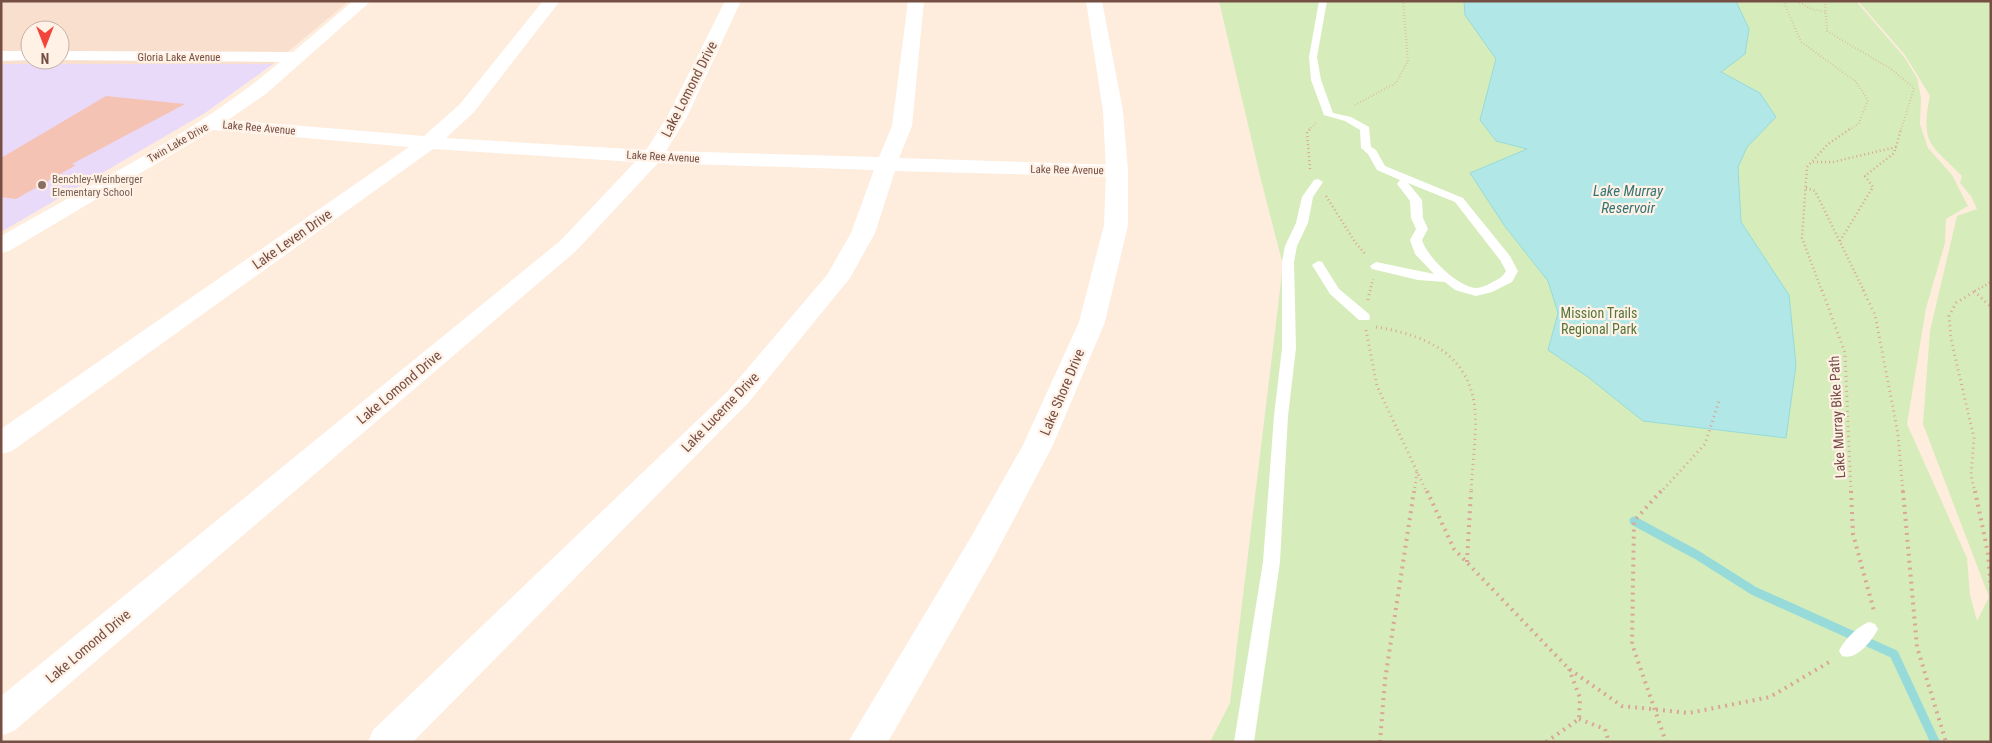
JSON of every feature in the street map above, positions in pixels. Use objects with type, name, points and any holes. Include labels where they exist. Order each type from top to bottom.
[{"type":"street","name":"Twin Lake Drive","points":[[1,246],[210,124],[260,88],[364,1]]},
{"type":"street","name":"Lake Leven Drive","points":[[1,444],[429,143],[466,108],[552,1]]},
{"type":"street","name":"Lake Lomond Drive","points":[[1,719],[568,246],[652,158],[678,117],[733,1]]},
{"type":"street","name":"Lake Lucerne Drive","points":[[387,742],[739,396],[838,278],[863,233],[886,165],[902,126],[916,1]]},
{"type":"street","name":"Lake Shore Drive","points":[[867,742],[983,546],[1042,437],[1092,322],[1116,224],[1117,171],[1114,110],[1094,1]]},
{"type":"street","points":[[1,56],[20,56]]},
{"type":"street","name":"Gloria Lake Avenue","points":[[70,56],[298,57]]},
{"type":"street","name":"Lake Ree Avenue","points":[[210,124],[429,143],[652,158],[1117,171]]},
{"type":"lane","points":[[1323,1],[1313,57],[1316,80],[1330,115],[1348,119],[1365,128],[1366,148],[1372,152],[1381,168],[1459,200],[1506,259],[1512,271],[1508,279],[1500,285],[1476,292],[1459,287],[1419,251],[1416,240],[1422,229],[1417,218],[1416,200],[1402,184],[1406,179]]},
{"type":"lane","points":[[1244,742],[1247,706],[1263,625],[1274,539],[1281,416],[1289,348],[1286,280],[1290,250],[1296,233],[1302,224],[1304,202],[1309,192],[1318,182]]},
{"type":"lane","points":[[1318,265],[1334,291],[1364,317]]},
{"type":"lane","points":[[1376,266],[1418,276],[1449,279]]},
{"type":"lane","points":[[1848,651],[1869,629]]},
{"type":"path","points":[[1364,317],[1376,266],[1355,242],[1310,169],[1307,132],[1316,123],[1330,115],[1367,100],[1396,83],[1408,61],[1403,1]]},
{"type":"path","name":"Lake Murray Bike Path","points":[[1782,1],[1801,42],[1855,81],[1868,100],[1859,123],[1828,144],[1807,167],[1802,238],[1845,353],[1853,534],[1874,612],[1869,629]]},
{"type":"path","points":[[1797,1],[1811,9],[1826,12]]},
{"type":"path","points":[[1825,1],[1827,31],[1891,69],[1914,88],[1894,153],[1865,176],[1873,188],[1839,242]]},
{"type":"path","points":[[1812,162],[1833,162],[1896,148]]},
{"type":"path","points":[[1806,188],[1814,191],[1875,315],[1898,434],[1917,647],[1946,742]]},
{"type":"path","points":[[1991,282],[1956,303],[1948,316],[1951,339],[1974,438],[1972,475],[1988,553],[1991,589]]},
{"type":"path","points":[[1974,291],[1991,307]]},
{"type":"path","points":[[1467,562],[1475,409],[1467,376],[1452,356],[1406,332],[1365,326],[1377,386],[1454,549],[1569,669],[1622,706],[1690,713],[1770,697],[1848,651]]},
{"type":"path","points":[[1666,742],[1632,644],[1634,521],[1704,444],[1719,401]]},
{"type":"path","points":[[1380,742],[1385,680],[1417,471]]},
{"type":"path","points":[[1569,669],[1580,698],[1579,719]]},
{"type":"path","points":[[1546,742],[1579,719]]},
{"type":"path","points":[[1579,719],[1605,729],[1609,742]]},
{"type":"shaded area","points":[[1,1],[349,1],[273,64],[70,64],[70,20],[20,20],[20,64],[1,64]]},
{"type":"shaded area","name":"Benchley-Weinberger Elementary School","points":[[1,64],[20,64],[20,70],[70,70],[70,64],[273,64],[205,113],[1,232]]},
{"type":"green space","name":"Mission Trails Regional Park","points":[[1219,1],[1856,1],[1905,58],[1917,78],[1921,98],[1920,124],[1928,148],[1952,175],[1968,206],[1946,219],[1945,243],[1926,308],[1907,424],[1967,558],[1970,595],[1977,621],[1989,597],[1923,424],[1930,331],[1957,216],[1977,209],[1971,196],[1960,183],[1962,176],[1936,150],[1931,142],[1926,125],[1930,96],[1905,55],[1858,1],[1991,1],[1991,742],[1210,742],[1230,703],[1283,265]]},
{"type":"water","name":"Lake Murray Reservoir","points":[[1464,1],[1736,1],[1749,29],[1745,54],[1721,72],[1760,93],[1776,117],[1747,147],[1738,167],[1741,222],[1789,295],[1796,365],[1786,438],[1643,421],[1588,377],[1548,350],[1558,313],[1548,281],[1504,225],[1470,173],[1527,149],[1496,141],[1480,120],[1496,59],[1465,15]]},
{"type":"building","points":[[106,96],[185,104],[72,164],[76,165],[16,199],[1,197],[1,158]]},
{"type":"waterway","points":[[1634,521],[1697,555],[1754,591],[1894,654],[1935,742]]},
{"type":"place","name":"Benchley-Weinberger Elementary School","points":[[42,185]]}]
